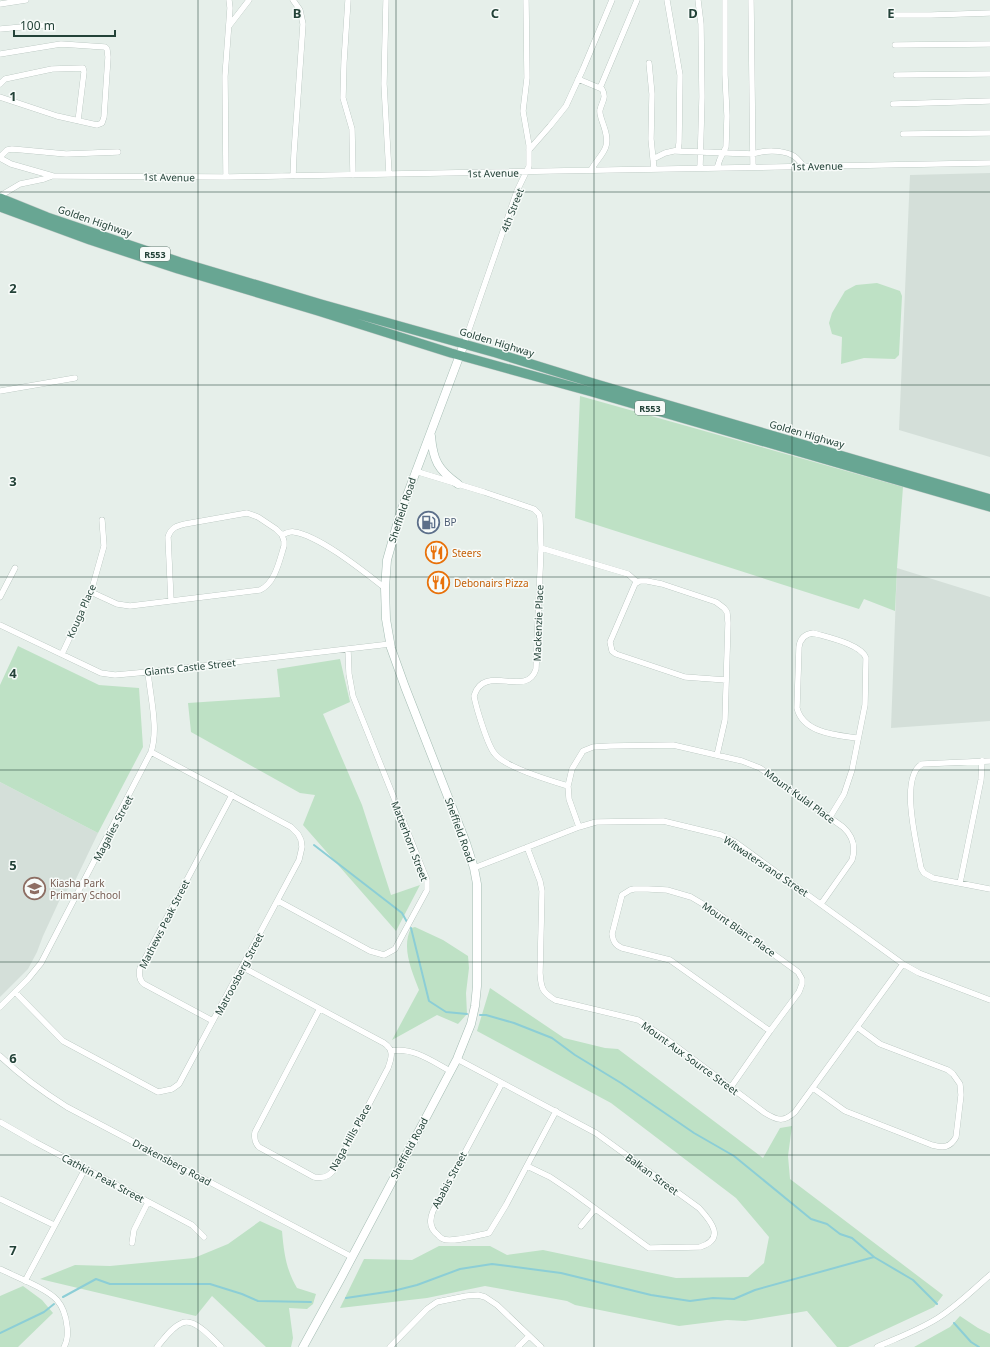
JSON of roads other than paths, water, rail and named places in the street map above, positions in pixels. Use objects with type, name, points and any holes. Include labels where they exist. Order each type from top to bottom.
[{"type":"main road","name":"Golden Highway","points":[[0,197],[47,217],[180,262],[990,499]]},
{"type":"main road","name":"Golden Highway","points":[[0,207],[178,269],[318,310],[460,356],[592,392],[990,507]]},
{"type":"street","points":[[0,4],[26,0]]},
{"type":"street","points":[[226,177],[225,76],[229,26],[229,0]]},
{"type":"street","points":[[229,26],[249,0]]},
{"type":"street","points":[[293,0],[300,10],[303,24],[293,176]]},
{"type":"street","points":[[348,0],[342,93],[352,129],[353,175]]},
{"type":"street","points":[[386,0],[384,84],[389,174]]},
{"type":"street","name":"4th Street","points":[[464,344],[518,191],[529,166],[529,150],[523,111],[527,78],[526,0]]},
{"type":"street","points":[[529,150],[566,106],[612,0]]},
{"type":"street","points":[[600,88],[637,0]]},
{"type":"street","points":[[666,0],[680,75],[680,143],[679,148],[675,151]]},
{"type":"street","points":[[698,0],[702,54],[700,168]]},
{"type":"street","points":[[717,168],[726,147],[727,116],[725,75],[725,0]]},
{"type":"street","points":[[750,0],[753,167]]},
{"type":"street","points":[[894,15],[990,13]]},
{"type":"street","points":[[0,29],[44,25]]},
{"type":"street","points":[[0,54],[61,44],[105,47],[107,49],[108,57],[104,117],[102,123],[97,125],[57,116],[0,97]]},
{"type":"street","points":[[895,45],[990,44]]},
{"type":"street","points":[[649,63],[652,94],[650,139],[654,169]]},
{"type":"street","points":[[0,84],[4,80],[52,69],[83,68],[84,72],[78,121]]},
{"type":"street","points":[[896,75],[990,74]]},
{"type":"street","points":[[578,79],[600,88],[603,91],[604,96],[603,104],[600,110],[606,132],[606,146],[605,150],[590,170]]},
{"type":"street","points":[[893,104],[990,101]]},
{"type":"street","points":[[903,134],[990,133]]},
{"type":"street","points":[[0,157],[7,150],[12,149],[66,154],[118,152]]},
{"type":"street","points":[[652,159],[665,153],[675,151],[753,154],[768,152],[787,153],[793,155],[804,166]]},
{"type":"street","name":"1st Avenue","points":[[0,157],[11,164],[53,176],[226,177],[990,163]]},
{"type":"street","points":[[0,197],[20,184],[53,176]]},
{"type":"street","name":"Sheffield Road","points":[[303,1347],[457,1059],[471,1024],[475,1006],[477,986],[478,906],[477,884],[474,868],[466,843],[404,687],[390,644],[386,619],[385,588],[390,547],[400,514],[464,344]]},
{"type":"street","points":[[0,391],[75,378]]},
{"type":"street","points":[[430,433],[435,460],[443,472],[458,484]]},
{"type":"street","name":"Mackenzie Place","points":[[415,472],[458,484],[534,509],[539,514],[541,548],[536,669],[532,678],[524,681],[484,682],[476,690],[474,696],[494,754],[509,764],[568,786]]},
{"type":"street","points":[[91,592],[124,606],[130,606],[253,592],[265,588],[273,577],[284,546],[282,535],[258,517],[247,513],[175,527],[168,537],[171,601]]},
{"type":"street","name":"Kouga Place","points":[[62,654],[91,592],[104,546],[102,520]]},
{"type":"street","points":[[282,535],[292,532],[309,536],[335,552],[385,588]]},
{"type":"street","points":[[541,548],[628,574],[637,582],[647,581],[662,584],[716,602],[724,608],[728,617],[725,720],[717,755]]},
{"type":"street","points":[[0,597],[15,568]]},
{"type":"street","points":[[637,582],[610,642],[612,651],[616,654],[685,677],[726,680]]},
{"type":"street","name":"Giants Castle Street","points":[[0,625],[101,673],[115,674],[148,672],[390,644]]},
{"type":"street","points":[[830,817],[847,788],[865,705],[866,673],[864,654],[853,646],[813,633],[806,635],[801,640],[799,647],[797,708],[800,716],[818,731],[857,738]]},
{"type":"street","name":"Matterhorn Street","points":[[278,901],[370,951],[384,955],[395,949],[427,890],[427,880],[354,696],[349,674],[348,650]]},
{"type":"street","name":"Magalies Street","points":[[0,1007],[28,979],[41,963],[151,752],[154,741],[154,728],[148,672]]},
{"type":"street","name":"Mount Kulal Place","points":[[579,827],[569,799],[568,786],[572,769],[580,755],[583,751],[593,747],[673,745],[748,763],[760,768],[849,832],[854,845],[852,860],[821,904]]},
{"type":"street","name":"Matroosberg Street","points":[[15,992],[63,1041],[158,1092],[172,1089],[179,1084],[278,901],[299,860],[302,847],[298,834],[291,827],[151,752]]},
{"type":"street","points":[[960,883],[980,786],[982,761]]},
{"type":"street","points":[[990,761],[922,764],[914,771],[910,796],[921,868],[929,877],[990,889]]},
{"type":"street","name":"Mathews Peak Street","points":[[213,1021],[144,984],[140,978],[139,972],[232,795]]},
{"type":"street","name":"Witwatersrand Street","points":[[474,868],[579,827],[596,822],[663,821],[721,835],[735,842],[903,964],[919,973],[990,1000]]},
{"type":"street","name":"Mount Aux Source Street","points":[[527,848],[540,881],[542,891],[540,973],[541,987],[548,996],[556,1000],[638,1020],[661,1035],[766,1113],[779,1120],[788,1118],[795,1112],[903,964]]},
{"type":"street","name":"Mount Blanc Place","points":[[731,1087],[770,1031],[800,992],[802,979],[798,972],[713,910],[692,897],[667,890],[634,888],[622,895],[612,934],[616,945],[622,948],[670,960],[770,1031]]},
{"type":"street","points":[[242,967],[319,1010],[388,1045],[391,1051],[403,1049],[409,1050],[450,1071]]},
{"type":"street","name":"Naga Hills Place","points":[[319,1010],[255,1132],[255,1140],[259,1147],[314,1177],[328,1177],[337,1165],[388,1068],[392,1057],[391,1051]]},
{"type":"street","points":[[813,1088],[845,1111],[932,1145],[942,1147],[954,1141],[956,1137],[961,1095],[958,1079],[948,1070],[880,1044],[857,1027]]},
{"type":"street","name":"Drakensberg Road","points":[[0,1056],[17,1072],[47,1095],[67,1107],[352,1257]]},
{"type":"street","name":"Balkan Street","points":[[457,1059],[596,1133],[699,1208],[713,1226],[714,1236],[710,1243],[700,1247],[649,1248],[550,1177],[527,1166]]},
{"type":"street","name":"Ababis Street","points":[[502,1082],[434,1208],[431,1216],[431,1227],[435,1233],[443,1239],[454,1240],[489,1233],[556,1111]]},
{"type":"street","name":"Cathkin Peak Street","points":[[0,1122],[85,1169],[192,1225],[204,1237]]},
{"type":"street","points":[[25,1281],[85,1169]]},
{"type":"street","points":[[0,1199],[54,1225]]},
{"type":"street","points":[[132,1243],[134,1230],[148,1202]]},
{"type":"street","points":[[581,1226],[595,1209]]},
{"type":"street","points":[[0,1269],[47,1293],[60,1304],[67,1323],[68,1338],[64,1347]]},
{"type":"street","points":[[877,1347],[922,1327],[939,1317],[990,1275]]},
{"type":"street","points":[[390,1347],[437,1302],[478,1295],[492,1301],[541,1347]]},
{"type":"street","points":[[157,1347],[176,1327],[187,1322],[191,1322],[198,1326],[221,1347]]},
{"type":"street","points":[[518,1347],[529,1336]]},
{"type":"waterway","points":[[314,845],[402,913],[407,922]]},
{"type":"waterway","points":[[411,928],[429,1001],[446,1012],[467,1014]]},
{"type":"waterway","points":[[480,1015],[486,1015],[514,1023],[552,1038],[575,1055],[621,1083],[694,1133],[734,1156],[811,1219],[827,1224],[840,1234],[852,1238],[874,1257]]},
{"type":"waterway","points":[[346,1298],[393,1291],[417,1285],[460,1269],[492,1264],[561,1273],[651,1295],[690,1301],[713,1298],[734,1299],[755,1290],[874,1257],[913,1280],[937,1304]]},
{"type":"waterway","points":[[63,1297],[96,1279],[110,1284],[210,1284],[242,1294],[258,1301],[311,1302]]},
{"type":"waterway","points":[[0,1333],[44,1312],[54,1304]]},
{"type":"waterway","points":[[954,1323],[971,1342],[979,1347]]},
{"type":"place","name":"BP","points":[[428,522]]},
{"type":"place","name":"Steers","points":[[436,553]]},
{"type":"place","name":"Debonairs Pizza","points":[[439,583]]},
{"type":"place","name":"Kiasha Park Primary School","points":[[34,889]]}]
